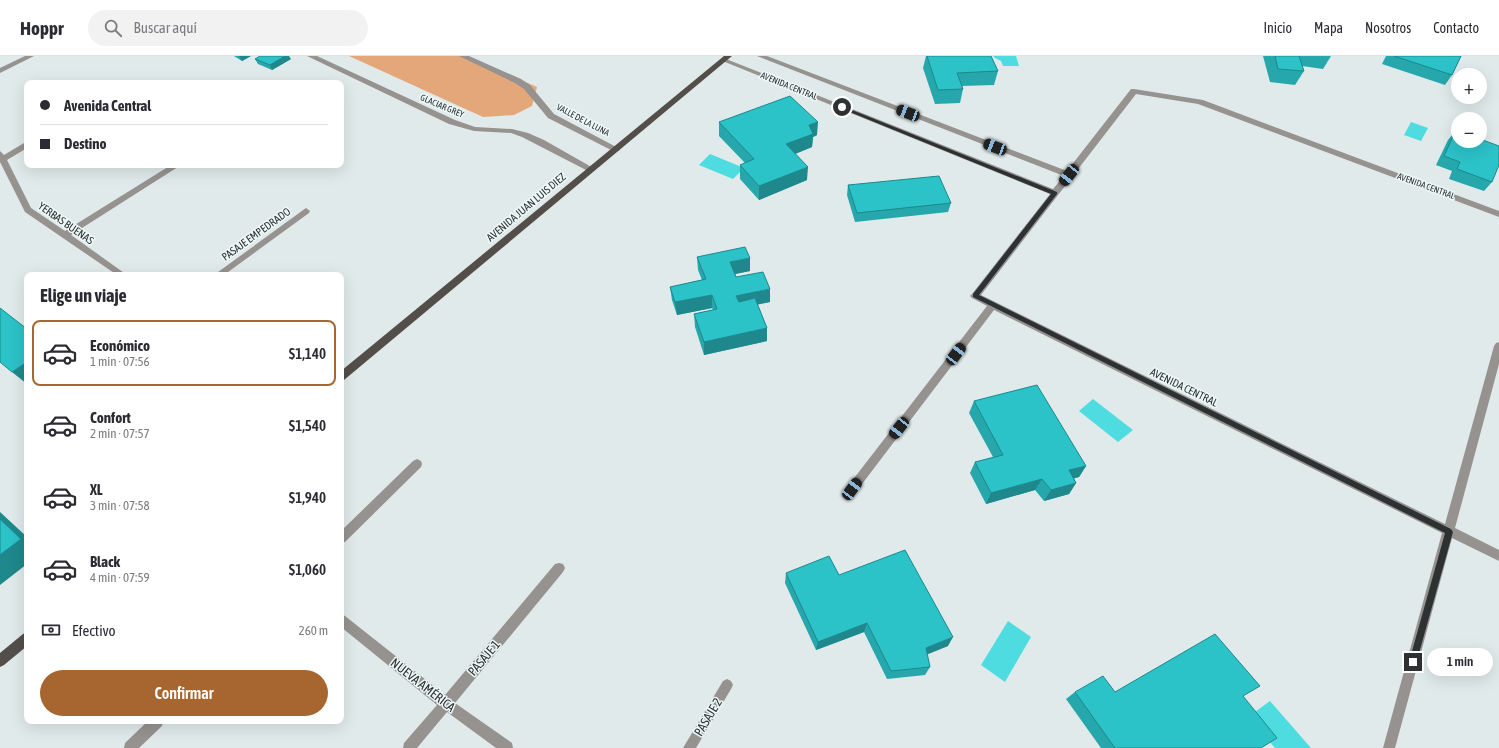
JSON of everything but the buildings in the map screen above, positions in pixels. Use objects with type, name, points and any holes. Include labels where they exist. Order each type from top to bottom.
[{"type":"main road","name":"AVENIDA JUAN LUIS DIEZ","points":[[344,376],[726,58]]},
{"type":"main road","points":[[0,661],[24,641]]},
{"type":"street","points":[[0,71],[30,56]]},
{"type":"street","name":"GLACIAR GREY","points":[[311,56],[452,122],[474,129],[512,132],[525,136],[541,142],[592,169]]},
{"type":"street","name":"VALLE DE LA LUNA","points":[[463,56],[527,87],[551,116],[616,149]]},
{"type":"street","name":"AVENIDA CENTRAL","points":[[761,56],[1069,175]]},
{"type":"street","name":"AVENIDA CENTRAL","points":[[726,58],[1055,193]]},
{"type":"street","name":"AVENIDA CENTRAL","points":[[1499,214],[1200,102],[1134,91],[975,296],[1499,556]]},
{"type":"street","points":[[1,157],[24,146]]},
{"type":"street","name":"YERBAS BUENAS","points":[[1,157],[28,210],[118,272]]},
{"type":"street","points":[[64,236],[172,168]]},
{"type":"street","name":"PASAJE EMPEDRADO","points":[[222,272],[306,211]]},
{"type":"street","points":[[852,489],[993,305]]},
{"type":"street","points":[[1389,748],[1499,346]]},
{"type":"street","points":[[344,535],[417,464]]},
{"type":"street","name":"PASAJE 1","points":[[409,748],[559,568]]},
{"type":"street","name":"NUEVA AMÉRICA","points":[[344,622],[446,704],[507,748]]},
{"type":"street","name":"PASAJE 2","points":[[689,748],[727,685]]},
{"type":"street","points":[[130,748],[154,724]]},
{"type":"shaded area","points":[[349,56],[465,56],[537,87],[532,106],[514,115],[483,117]]},
{"type":"water","points":[[993,56],[1016,56],[1019,66],[1003,66],[1001,61]]},
{"type":"water","points":[[1411,122],[1428,128],[1421,141],[1404,135]]},
{"type":"water","points":[[710,154],[744,168],[733,179],[699,165]]},
{"type":"water","points":[[1093,399],[1133,430],[1118,442],[1079,411]]},
{"type":"water","points":[[1008,621],[1031,637],[1005,682],[981,665]]},
{"type":"water","points":[[1270,701],[1311,748],[1275,748],[1248,717]]},
{"type":"route","points":[[842,107],[1055,193],[975,296],[1449,532],[1413,662]]}]
